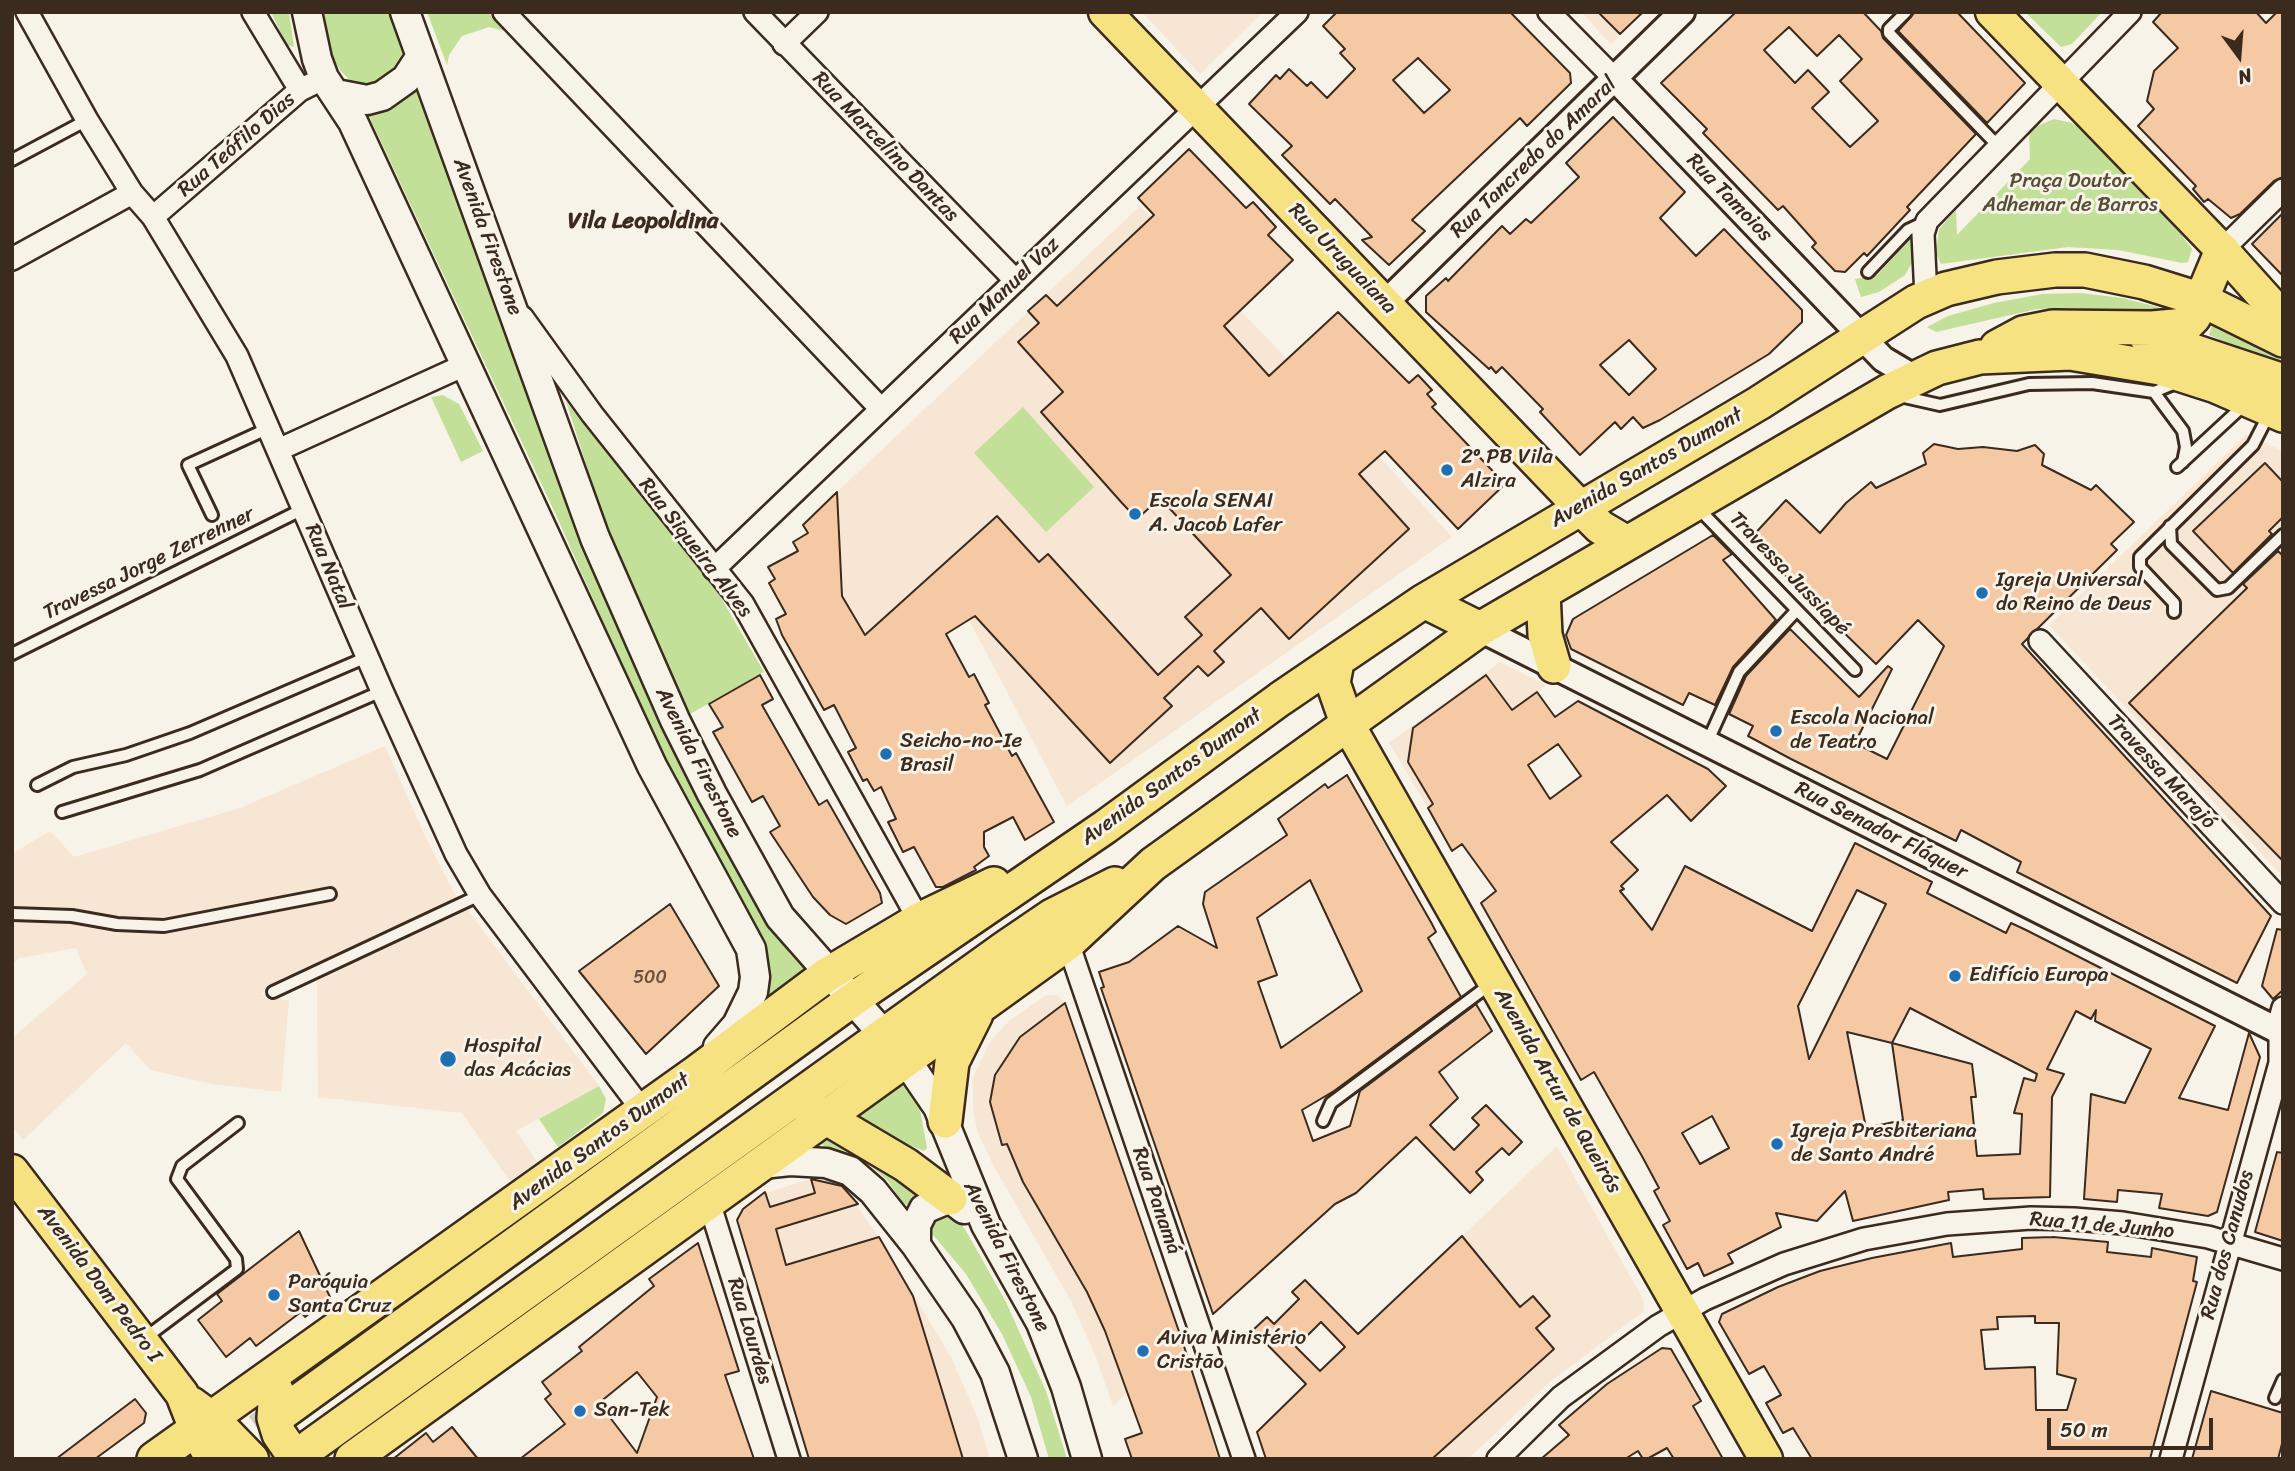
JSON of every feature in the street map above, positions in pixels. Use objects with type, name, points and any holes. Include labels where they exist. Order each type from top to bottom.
[{"type":"highway","points":[[352,1459],[1068,943],[1153,864],[1480,629],[1901,385],[1980,357],[2035,329],[2186,325],[2192,321],[2222,250]]},
{"type":"highway","name":"Avenida Santos Dumont","points":[[285,1411],[732,1090],[852,1000],[1064,855],[1280,699],[1424,601],[1759,403],[1926,297],[1970,282],[2055,270],[2114,275],[2202,300],[2283,340]]},
{"type":"highway","points":[[2123,328],[2271,402]]},
{"type":"highway","points":[[1980,357],[2026,352],[2080,354],[2130,361],[2271,402]]},
{"type":"highway","points":[[1580,507],[1600,527],[1627,543]]},
{"type":"highway","points":[[1543,592],[1545,635],[1554,666]]},
{"type":"highway","points":[[1424,601],[1480,629]]},
{"type":"highway","points":[[1338,662],[1334,684],[1347,723]]},
{"type":"highway","name":"Avenida Santos Dumont","points":[[154,1459],[643,1111],[828,974],[919,920],[1064,855]]},
{"type":"highway","points":[[284,1368],[274,1401],[274,1418],[288,1447],[309,1452],[1052,916],[1153,864]]},
{"type":"highway","points":[[945,1121],[952,1062],[979,1008]]},
{"type":"highway","points":[[732,1090],[757,1090],[794,1100],[906,1165],[950,1198]]},
{"type":"main road","name":"Avenida Firestone","points":[[307,12],[320,87],[353,122],[652,766],[751,949],[755,977],[747,1009],[697,1072]]},
{"type":"main road","name":"Avenida Firestone","points":[[405,12],[595,538],[675,720],[712,794],[775,907],[828,974],[906,1060],[930,1091],[945,1121],[963,1174],[986,1225],[1041,1324],[1066,1387],[1087,1459]]},
{"type":"main road","name":"Rua Uruguaiana","points":[[1105,12],[1580,507]]},
{"type":"main road","points":[[1992,12],[2222,250],[2283,318]]},
{"type":"main road","points":[[320,87],[367,100],[382,96],[406,79],[421,56]]},
{"type":"main road","name":"Avenida Artur de Queirós","points":[[1347,723],[1766,1459]]},
{"type":"main road","points":[[762,1164],[790,1161],[826,1163],[850,1171],[873,1191],[916,1245],[966,1318],[987,1356],[1009,1410],[1023,1459]]},
{"type":"main road","name":"Avenida Dom Pedro I","points":[[12,1171],[204,1425],[252,1459]]},
{"type":"main road","points":[[916,1245],[918,1217],[932,1204],[950,1198],[986,1225]]},
{"type":"main road","points":[[204,1425],[212,1459]]},
{"type":"street","name":"Rua Natal","points":[[27,12],[86,120],[222,326],[447,837],[480,895],[643,1111]]},
{"type":"street","points":[[253,12],[320,87]]},
{"type":"street","points":[[504,12],[881,409]]},
{"type":"street","name":"Rua Marcelino Dantas","points":[[755,12],[1016,281]]},
{"type":"street","points":[[785,44],[817,12]]},
{"type":"street","name":"Rua Manuel Vaz","points":[[714,569],[1297,12]]},
{"type":"street","name":"Rua Tamoios","points":[[1549,12],[1883,359],[1901,385]]},
{"type":"street","name":"Rua Tancredo do Amaral","points":[[1385,303],[1682,12]]},
{"type":"street","points":[[1926,297],[1923,234],[1927,220],[2130,12]]},
{"type":"street","name":"Rua Teófilo Dias","points":[[153,218],[320,87]]},
{"type":"street","points":[[2222,250],[2283,190]]},
{"type":"street","points":[[12,259],[132,193]]},
{"type":"street","name":"Rua Siqueira Alves","points":[[510,301],[592,415],[743,604],[919,920]]},
{"type":"street","points":[[278,450],[467,364]]},
{"type":"street","name":"Rua Senador Fláquer","points":[[1480,629],[2282,1024]]},
{"type":"street","name":"Travessa Marajó","points":[[2040,641],[2283,903]]},
{"type":"street","name":"Rua Panamá","points":[[1068,943],[1244,1459]]},
{"type":"street","name":"Rua dos Canudos","points":[[2171,1459],[2280,1063],[2282,1024]]},
{"type":"street","name":"Rua Lourdes","points":[[709,1202],[789,1459]]},
{"type":"street","name":"Rua 11 de Junho","points":[[1498,1459],[1533,1422],[1590,1373],[1682,1312],[1747,1280],[1824,1251],[1947,1224],[2031,1218],[2136,1225],[2229,1242],[2283,1259]]},
{"type":"lane","points":[[1906,12],[1889,29],[1889,33],[1999,146]]},
{"type":"lane","points":[[12,160],[86,120]]},
{"type":"lane","points":[[1868,272],[1908,230],[1927,220]]},
{"type":"lane","points":[[1901,385],[1940,404],[2001,388],[2039,383],[2092,383],[2154,392],[2189,376]]},
{"type":"lane","points":[[2154,392],[2183,432],[2186,447],[2180,465],[2271,402]]},
{"type":"lane","points":[[2174,612],[2175,603],[2138,562],[2142,553],[2253,445],[2271,402]]},
{"type":"lane","points":[[212,515],[188,465],[269,428]]},
{"type":"lane","name":"Travessa Jussiapé","points":[[1695,504],[1855,670]]},
{"type":"lane","name":"Travessa Jorge Zerrenner","points":[[12,654],[303,509]]},
{"type":"lane","points":[[2170,526],[2171,544],[2217,590],[2228,588],[2283,536]]},
{"type":"lane","points":[[1707,743],[1739,672],[1796,611]]},
{"type":"lane","points":[[37,785],[73,767],[126,755],[190,733],[367,657]]},
{"type":"lane","points":[[62,812],[200,770],[382,691]]},
{"type":"lane","points":[[12,914],[72,916],[117,924],[164,926],[330,894]]},
{"type":"lane","points":[[274,992],[480,895]]},
{"type":"lane","points":[[1323,1121],[1331,1103],[1494,981]]},
{"type":"lane","points":[[142,1340],[237,1269],[236,1259],[177,1179],[182,1166],[238,1123]]},
{"type":"lane","points":[[2275,1398],[2283,1380]]},
{"type":"shaded area","points":[[1142,12],[1263,12],[1200,74]]},
{"type":"shaded area","points":[[1581,12],[1643,12],[1611,44]]},
{"type":"shaded area","name":"Escola SENAI A. Jacob Lafer","points":[[1140,206],[1357,432],[1452,537],[1067,806],[969,620],[885,671],[843,595],[837,492]]},
{"type":"shaded area","points":[[2246,435],[2283,451],[2283,877],[2049,625]]},
{"type":"shaded area","points":[[1500,662],[1546,685],[1476,736],[1495,757],[1428,808],[1389,743]]},
{"type":"shaded area","points":[[385,746],[425,836],[458,900],[260,994],[289,1001],[281,1092],[213,1084],[150,1070],[126,1043],[23,1140],[12,1126],[12,1038],[87,974],[76,948],[19,958],[12,964],[12,854],[50,831],[74,857],[240,808]]},
{"type":"shaded area","name":"Hospital das Acácias","points":[[467,909],[599,1086],[516,1131],[537,1162],[510,1181],[462,1113],[318,1097],[317,981]]},
{"type":"shaded area","points":[[1046,995],[1057,995],[1065,1003],[1183,1343],[1113,1406],[1096,1357],[1070,1299],[993,1165],[977,1130],[973,1109],[973,1078],[990,1042],[1009,1021]]},
{"type":"shaded area","points":[[1557,1146],[1643,1299],[1644,1311],[1550,1382],[1468,1459],[1427,1459],[1343,1349]]},
{"type":"shaded area","points":[[811,1179],[842,1186],[879,1237],[952,1359],[978,1419],[990,1459],[809,1459],[737,1220],[743,1209],[765,1193]]},
{"type":"green space","points":[[271,12],[289,12],[294,47],[287,45]]},
{"type":"green space","points":[[322,12],[390,12],[404,53],[401,67],[381,86],[355,86],[340,70],[331,54]]},
{"type":"green space","points":[[427,12],[488,12],[504,31],[489,27],[462,36],[449,55],[447,65]]},
{"type":"green space","points":[[2025,12],[2102,12],[2072,44],[2061,47]]},
{"type":"green space","points":[[415,88],[420,89],[580,545],[661,724],[702,801],[790,954],[809,972],[763,1006],[706,838],[644,714],[556,515],[369,116],[369,113],[397,104]]},
{"type":"green space","name":"Praça Doutor Adhemar de Barros","points":[[2054,119],[2072,123],[2081,129],[2178,230],[2192,249],[2188,262],[2118,250],[2068,247],[1941,264],[1936,253],[1939,229],[1956,210],[1957,235],[2030,159],[2029,133],[2037,126]]},
{"type":"green space","points":[[1911,238],[1912,263],[1905,275],[1879,292],[1861,297],[1855,279],[1877,275]]},
{"type":"green space","points":[[2081,293],[2122,298],[2173,311],[2126,313],[2078,308],[2037,309],[1936,332],[1927,327],[1948,316],[1994,303],[2042,294]]},
{"type":"green space","points":[[2212,325],[2283,361],[2283,366],[2209,335]]},
{"type":"green space","points":[[443,395],[459,404],[483,451],[461,462],[431,397]]},
{"type":"green space","points":[[566,401],[720,596],[764,672],[690,714],[604,521]]},
{"type":"green space","points":[[1023,407],[1094,487],[1046,532],[974,453]]},
{"type":"green space","points":[[903,1079],[919,1104],[927,1148],[924,1151],[858,1117]]},
{"type":"green space","points":[[599,1086],[606,1099],[603,1113],[558,1147],[539,1119]]},
{"type":"green space","points":[[827,1136],[919,1192],[917,1198],[907,1205],[902,1202],[888,1181],[867,1162],[825,1147],[821,1143]]},
{"type":"green space","points":[[942,1210],[955,1217],[965,1229],[1006,1302],[1046,1391],[1067,1459],[1049,1459],[1031,1397],[1002,1334],[966,1274],[928,1229],[930,1216]]},
{"type":"building","points":[[1337,12],[1510,12],[1570,73],[1571,83],[1527,126],[1520,118],[1412,220],[1425,231],[1389,265],[1362,240],[1372,237],[1335,199],[1330,204],[1282,155],[1292,146],[1249,104],[1276,75],[1280,79],[1289,69],[1307,86],[1311,82],[1327,98],[1355,69],[1340,53],[1345,49],[1323,26]],"holes":[[[1418,58],[1450,90],[1424,113],[1393,80]]]},
{"type":"building","points":[[1598,12],[1643,12],[1620,34]]},
{"type":"building","points":[[1736,12],[1863,12],[1881,31],[1883,38],[1976,134],[1907,207],[1910,210],[1867,256],[1864,253],[1845,272],[1835,271],[1812,247],[1816,243],[1783,206],[1778,210],[1703,133],[1707,129],[1661,83]],"holes":[[[1789,27],[1817,56],[1839,35],[1862,59],[1840,81],[1878,121],[1850,147],[1812,108],[1829,92],[1808,70],[1795,83],[1764,50]]]},
{"type":"building","points":[[1915,12],[1957,12],[2025,83],[1987,123],[1898,31]]},
{"type":"building","points":[[2162,12],[2256,12],[2266,23],[2277,12],[2283,12],[2283,177],[2274,181],[2240,214],[2231,218],[2208,199],[2204,202],[2193,189],[2196,186],[2138,126],[2154,109],[2147,101],[2154,71],[2178,48],[2153,22]]},
{"type":"building","points":[[1613,117],[1685,192],[1660,218],[1696,256],[1724,229],[1802,310],[1802,322],[1769,354],[1643,428],[1633,417],[1621,429],[1615,422],[1580,455],[1540,412],[1543,409],[1502,367],[1496,373],[1491,367],[1489,369],[1426,312],[1426,296],[1446,278],[1448,281],[1502,226],[1510,234],[1526,219],[1531,223],[1579,177],[1566,163]],"holes":[[[1629,340],[1656,369],[1629,395],[1600,365]]]},
{"type":"building","points":[[1189,149],[1246,208],[1253,202],[1276,227],[1268,235],[1293,260],[1224,326],[1269,376],[1338,312],[1409,383],[1418,375],[1432,390],[1427,394],[1436,404],[1432,407],[1505,484],[1458,529],[1385,451],[1359,474],[1409,529],[1289,639],[1261,608],[1214,651],[1224,662],[1208,676],[1198,666],[1164,698],[1172,706],[1110,763],[975,616],[946,634],[969,677],[974,674],[989,703],[985,705],[1012,756],[1016,753],[1054,822],[1025,840],[1013,817],[984,832],[984,847],[989,856],[974,867],[976,870],[943,887],[936,887],[914,847],[903,852],[888,822],[896,819],[881,787],[874,791],[867,779],[863,781],[848,752],[856,748],[834,705],[824,710],[782,635],[776,619],[786,614],[769,583],[775,579],[768,567],[798,551],[793,542],[808,533],[803,525],[837,492],[842,596],[865,635],[997,516],[1039,562],[1048,554],[1158,675],[1202,635],[1185,617],[1231,575],[1160,498],[1137,519],[1122,503],[1041,412],[1063,392],[1018,342],[1039,323],[1028,311],[1046,295],[1057,306],[1154,215],[1138,198]]},
{"type":"building","points":[[2283,213],[2283,276],[2252,244]]},
{"type":"building","points":[[1934,444],[1958,449],[1983,447],[2017,451],[2035,445],[2044,454],[2042,465],[2091,490],[2096,485],[2134,522],[2111,544],[2117,550],[2022,644],[2271,916],[2237,983],[2017,872],[2021,862],[1961,830],[1956,841],[1791,759],[1748,736],[1753,726],[1729,714],[1746,676],[1790,629],[1859,697],[1888,666],[1892,669],[1855,743],[1887,759],[1944,646],[1918,620],[1876,664],[1749,540],[1786,500],[1820,533],[1846,503],[1871,482],[1876,488],[1926,464],[1923,453]]},
{"type":"building","points":[[2265,463],[2283,482],[2283,517],[2269,531],[2272,534],[2233,573],[2193,531]]},
{"type":"building","points":[[1713,535],[1732,554],[1723,560],[1776,620],[1733,667],[1715,705],[1689,693],[1683,705],[1571,649],[1566,635],[1573,619]]},
{"type":"building","points":[[2278,551],[2283,556],[2283,861],[2129,703],[2247,588],[2243,584]]},
{"type":"building","points":[[760,675],[773,699],[762,705],[819,805],[827,800],[880,893],[882,903],[846,924],[830,915],[813,897],[770,832],[780,826],[763,796],[752,802],[713,732],[723,727],[709,704]]},
{"type":"building","points":[[1486,675],[1512,710],[1537,692],[1555,717],[1578,701],[1708,769],[1726,786],[1691,821],[1667,795],[1611,842],[1638,870],[1621,886],[1624,889],[1620,891],[1652,930],[1685,866],[1812,931],[1855,843],[1932,882],[1927,893],[2006,933],[2011,923],[2215,1026],[2179,1098],[2228,1110],[2249,1033],[2260,1057],[2217,1212],[2208,1216],[2159,1208],[2162,1194],[2118,1190],[2117,1202],[2084,1199],[2091,1094],[2125,1103],[2151,1049],[2095,1021],[2096,1010],[2091,1019],[2076,1011],[2047,1069],[2064,1074],[2052,1097],[2050,1197],[1984,1199],[1983,1189],[1948,1192],[1949,1200],[1853,1221],[1845,1191],[1817,1221],[1776,1213],[1781,1227],[1728,1254],[1733,1263],[1704,1276],[1698,1263],[1687,1269],[1663,1225],[1670,1221],[1654,1191],[1659,1188],[1643,1158],[1594,1072],[1581,1080],[1481,903],[1496,891],[1462,844],[1452,851],[1428,808],[1433,804],[1408,762],[1413,728]],"holes":[[[1558,744],[1581,776],[1550,799],[1528,765]],[[1857,890],[1886,904],[1809,1059],[1798,1006]],[[1910,1008],[2037,1074],[2035,1081],[2024,1078],[2014,1113],[2022,1114],[2020,1154],[1977,1156],[1971,1097],[1976,1097],[1972,1064],[1892,1043]],[[1847,1032],[1892,1043],[1903,1120],[1866,1128]],[[1712,1116],[1729,1148],[1700,1164],[1682,1133]]]},
{"type":"building","points":[[1347,775],[1432,924],[1436,932],[1428,938],[1461,997],[1334,1091],[1302,1110],[1313,1141],[1350,1126],[1360,1091],[1476,1004],[1492,1031],[1439,1072],[1458,1098],[1430,1125],[1454,1150],[1479,1125],[1472,1118],[1486,1105],[1522,1142],[1509,1155],[1502,1148],[1476,1172],[1483,1180],[1470,1193],[1416,1137],[1356,1193],[1335,1204],[1213,1314],[1101,988],[1104,987],[1099,972],[1129,962],[1178,926],[1217,948],[1203,904],[1205,892],[1287,835],[1278,819],[1325,784],[1328,788]],"holes":[[[1310,880],[1362,991],[1281,1048],[1258,982],[1277,975],[1257,918]]]},
{"type":"building","points":[[670,904],[719,986],[646,1054],[579,971]]},
{"type":"building","points":[[2277,929],[2283,930],[2283,990],[2273,999],[2262,986]]},
{"type":"building","points":[[1065,1003],[1183,1343],[1220,1459],[1132,1459],[1125,1439],[1142,1433],[1105,1331],[1087,1292],[1023,1182],[1007,1144],[1002,1145],[990,1102],[995,1075],[1020,1037]]},
{"type":"building","points":[[2277,1152],[2283,1153],[2283,1241],[2255,1232]]},
{"type":"building","points":[[811,1179],[842,1186],[858,1204],[776,1229],[786,1265],[879,1237],[913,1296],[963,1459],[809,1459],[737,1220],[743,1209],[765,1192],[770,1207],[815,1193]]},
{"type":"building","name":"Paróquia Santa Cruz","points":[[299,1231],[330,1297],[305,1317],[301,1312],[256,1346],[250,1338],[226,1357],[198,1320],[222,1301],[217,1294]]},
{"type":"building","points":[[1462,1236],[1520,1307],[1533,1296],[1550,1316],[1536,1328],[1554,1349],[1432,1459],[1266,1459],[1257,1432],[1306,1384],[1253,1330],[1267,1317],[1274,1324],[1299,1299],[1292,1292],[1305,1280],[1358,1334]],"holes":[[[1321,1322],[1345,1347],[1320,1371],[1296,1347]]]},
{"type":"building","points":[[2053,1237],[2108,1242],[2107,1252],[2151,1257],[2152,1248],[2197,1257],[2193,1281],[2197,1282],[2150,1459],[1812,1459],[1793,1428],[1783,1433],[1766,1403],[1781,1395],[1764,1366],[1749,1374],[1719,1322],[1722,1314],[1778,1287],[1820,1271],[1951,1243],[1953,1257],[2022,1249],[2022,1238]],"holes":[[[2035,1316],[2035,1323],[2059,1323],[2057,1374],[2076,1379],[2067,1410],[2036,1410],[2035,1367],[1985,1369],[1981,1330],[1998,1329],[1997,1317]]]},
{"type":"building","points":[[698,1243],[739,1371],[725,1375],[754,1459],[520,1459],[565,1424],[545,1399],[551,1394],[542,1382],[582,1351],[579,1347],[654,1286],[649,1279]],"holes":[[[637,1372],[657,1397],[637,1453],[599,1403]]]},
{"type":"building","points":[[1662,1348],[1671,1349],[1701,1401],[1693,1406],[1723,1459],[1674,1459],[1667,1448],[1647,1459],[1643,1459],[1638,1451],[1625,1459],[1541,1459],[1569,1435],[1559,1425],[1607,1384]]},
{"type":"building","points":[[2211,1391],[2283,1413],[2283,1440],[2278,1459],[2192,1459]]},
{"type":"building","points":[[135,1399],[146,1413],[144,1423],[95,1459],[56,1459]]},
{"type":"building","points":[[452,1427],[478,1459],[393,1459],[426,1433],[433,1442]]},
{"type":"tunnel","points":[[218,1459],[285,1411]]},
{"type":"place","name":"2º PB Vila Alzira","points":[[1447,470]]},
{"type":"place","name":"Escola SENAI A. Jacob Lafer","points":[[1135,514]]},
{"type":"place","name":"Igreja Universal do Reino de Deus","points":[[1982,593]]},
{"type":"place","name":"Escola Nacional de Teatro","points":[[1776,731]]},
{"type":"place","name":"Seicho-no-Ie Brasil","points":[[886,754]]},
{"type":"place","name":"Edifício Europa","points":[[1955,976]]},
{"type":"place","name":"Hospital das Acácias","points":[[448,1059]]},
{"type":"place","name":"Igreja Presbiteriana de Santo André","points":[[1777,1144]]},
{"type":"place","name":"Paróquia Santa Cruz","points":[[274,1295]]},
{"type":"place","name":"Aviva Ministério Cristão","points":[[1143,1351]]},
{"type":"place","name":"San-Tek","points":[[580,1411]]},
{"type":"district","name":"Vila Leopoldina","points":[[643,222]]}]
